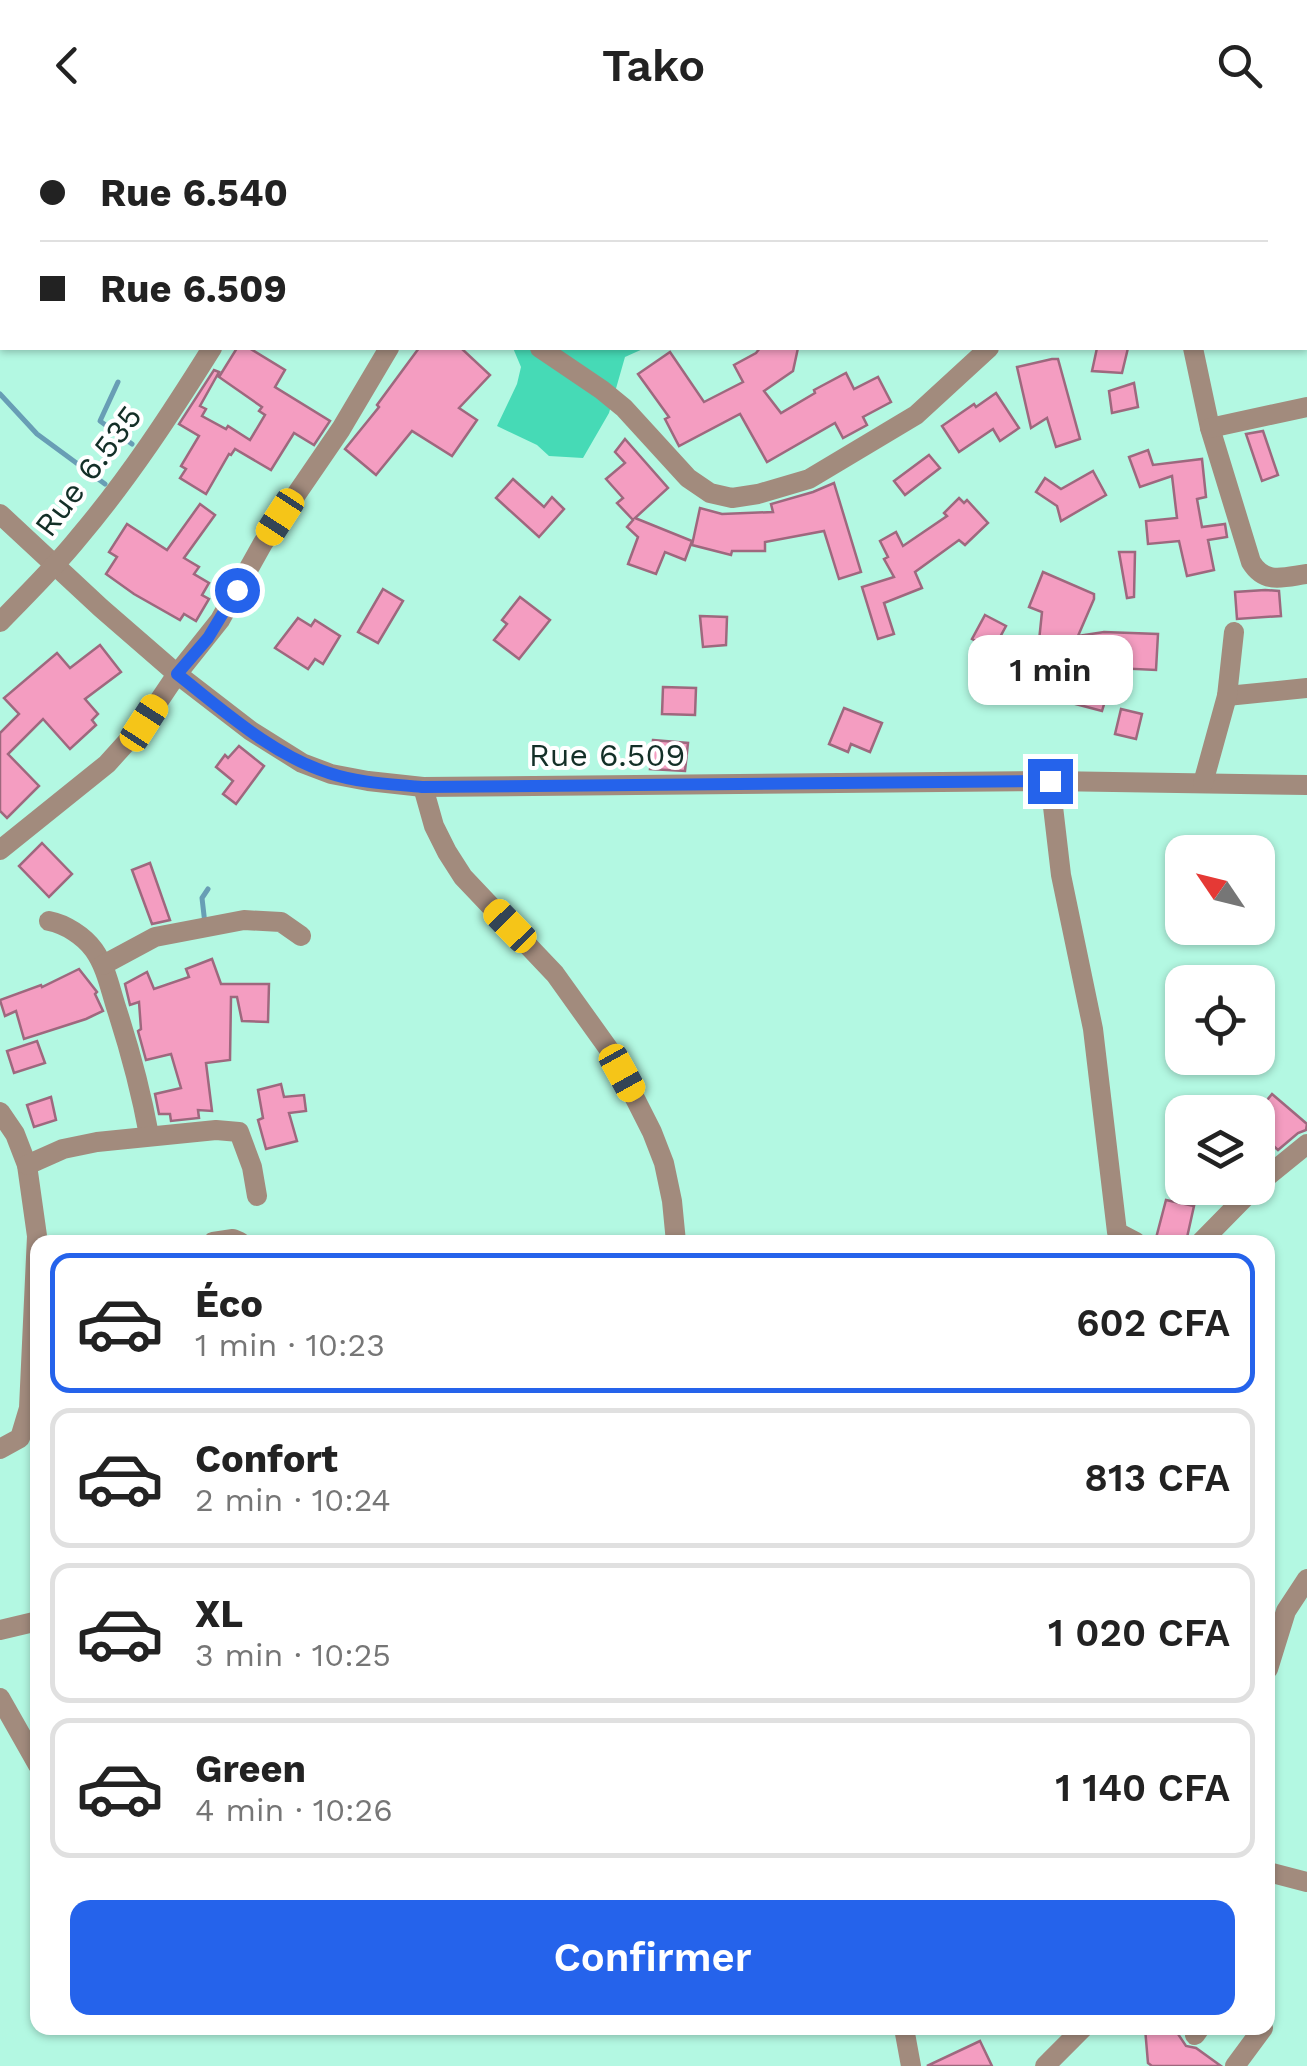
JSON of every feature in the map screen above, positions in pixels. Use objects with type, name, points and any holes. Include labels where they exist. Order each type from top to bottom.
[{"type":"street","name":"Rue 6.535","points":[[0,622],[79,538],[172,411],[211,350]]},
{"type":"street","points":[[0,850],[107,764],[144,723],[220,620],[263,542],[341,429],[388,350]]},
{"type":"street","points":[[543,350],[624,408],[688,478],[710,494],[732,498],[809,479],[916,415],[987,350]]},
{"type":"street","points":[[1194,350],[1210,428],[1251,562],[1258,573],[1274,578],[1307,574]]},
{"type":"street","points":[[1210,428],[1307,407]]},
{"type":"street","name":"Rue 6.509","points":[[0,514],[100,608],[251,732],[302,763],[368,782],[422,787],[1050,781],[1307,785]]},
{"type":"street","points":[[1203,783],[1227,696],[1234,632]]},
{"type":"street","points":[[1227,696],[1307,688]]},
{"type":"street","points":[[1050,781],[1061,875],[1094,1029],[1117,1232],[1123,1235]]},
{"type":"street","points":[[422,787],[434,826],[463,877],[554,974],[613,1055],[664,1163],[675,1235]]},
{"type":"street","points":[[103,965],[155,937],[244,920],[281,922],[302,936]]},
{"type":"street","points":[[49,921],[57,922],[92,946],[103,965],[139,1080],[149,1135]]},
{"type":"street","points":[[0,1112],[15,1134],[27,1165],[37,1235]]},
{"type":"street","points":[[27,1165],[63,1149],[149,1135],[239,1132],[252,1167],[257,1196]]},
{"type":"street","points":[[1275,1170],[1307,1144]]},
{"type":"street","points":[[1208,1235],[1237,1205]]},
{"type":"street","points":[[0,1449],[20,1438],[30,1389]]},
{"type":"street","points":[[1277,1606],[1307,1579]]},
{"type":"street","points":[[0,1630],[30,1623]]},
{"type":"street","points":[[0,1698],[30,1750]]},
{"type":"street","points":[[1275,1874],[1307,1882]]},
{"type":"street","points":[[905,2035],[912,2066]]},
{"type":"street","points":[[1052,2064],[1077,2035]]},
{"type":"street","points":[[1235,2066],[1258,2035]]},
{"type":"green space","points":[[514,350],[641,350],[625,357],[609,413],[583,458],[549,456],[537,445],[497,426],[521,367]]},
{"type":"building","points":[[236,350],[252,350],[285,370],[275,387],[330,421],[314,445],[294,433],[271,470],[235,449],[206,494],[180,478],[186,469],[181,466],[199,436],[179,424],[214,370],[219,372],[200,406],[206,409],[202,416],[250,440],[265,415],[259,411],[262,407],[219,377]]},
{"type":"building","points":[[418,350],[463,350],[490,375],[459,408],[477,420],[452,456],[412,431],[376,475],[345,449]]},
{"type":"building","points":[[798,350],[793,371],[764,391],[781,413],[846,373],[854,389],[878,377],[891,402],[863,417],[867,425],[843,438],[835,423],[767,462],[740,414],[679,446],[665,419],[669,417],[638,374],[670,352],[704,402],[743,382],[734,365],[756,353]]},
{"type":"building","points":[[1097,350],[1128,350],[1122,373],[1092,371]]},
{"type":"building","points":[[1058,359],[1080,439],[1056,447],[1047,418],[1031,428],[1017,367]]},
{"type":"building","points":[[1134,383],[1138,407],[1112,413],[1109,391]]},
{"type":"building","points":[[996,393],[1019,428],[1000,441],[993,429],[959,452],[942,426]]},
{"type":"building","points":[[1263,431],[1278,475],[1262,481],[1246,434]]},
{"type":"building","points":[[625,439],[668,488],[635,518],[692,541],[685,560],[665,552],[656,574],[628,564],[638,537],[627,527],[633,520],[617,503],[623,498],[606,479],[625,463],[615,452]]},
{"type":"building","points":[[1148,450],[1153,465],[1202,459],[1206,497],[1197,499],[1202,527],[1225,524],[1227,537],[1208,540],[1214,570],[1187,576],[1179,541],[1148,544],[1146,521],[1177,518],[1172,476],[1140,487],[1129,457]]},
{"type":"building","points":[[929,455],[940,468],[905,495],[894,481]]},
{"type":"building","points":[[1093,471],[1106,495],[1061,521],[1057,506],[1036,492],[1045,478],[1061,489]]},
{"type":"building","points":[[513,479],[544,507],[552,497],[564,509],[539,537],[496,498]]},
{"type":"building","points":[[834,483],[861,572],[839,579],[824,531],[765,542],[765,551],[732,551],[731,555],[692,545],[700,508],[722,514],[773,512],[771,504]]},
{"type":"building","points":[[959,498],[964,503],[967,500],[988,523],[965,545],[959,540],[915,572],[922,588],[884,603],[894,634],[878,639],[862,587],[894,577],[880,541],[896,532],[903,546],[947,516],[944,513]]},
{"type":"building","points":[[200,504],[215,515],[184,558],[199,567],[194,574],[209,583],[202,595],[209,599],[196,621],[184,614],[180,620],[106,574],[117,557],[109,552],[127,524],[167,550]]},
{"type":"building","points":[[1119,552],[1135,552],[1134,597],[1127,598]]},
{"type":"building","points":[[1043,572],[1094,594],[1078,636],[1104,632],[1158,634],[1156,670],[1115,668],[1102,711],[1072,703],[1084,663],[1037,660],[1042,612],[1029,607]]},
{"type":"building","points":[[383,589],[403,601],[378,643],[358,632]]},
{"type":"building","points":[[1279,591],[1281,616],[1237,619],[1235,592]]},
{"type":"building","points":[[520,597],[550,620],[519,659],[494,640],[507,624],[502,620]]},
{"type":"building","points":[[985,615],[1006,626],[993,650],[972,639]]},
{"type":"building","points":[[700,616],[727,617],[726,645],[703,647]]},
{"type":"building","points":[[298,618],[311,626],[315,620],[340,636],[323,664],[315,659],[308,669],[275,648]]},
{"type":"building","points":[[100,645],[121,672],[85,699],[98,714],[92,720],[96,725],[70,749],[43,719],[8,754],[39,786],[7,818],[0,811],[0,733],[19,714],[4,698],[57,653],[70,668]]},
{"type":"building","points":[[663,687],[696,688],[695,715],[662,714]]},
{"type":"building","points":[[844,708],[882,723],[870,752],[851,744],[848,752],[829,744]]},
{"type":"building","points":[[1121,709],[1142,714],[1136,739],[1115,734]]},
{"type":"building","points":[[653,740],[688,743],[685,771],[650,769]]},
{"type":"building","points":[[239,746],[264,766],[236,804],[223,794],[233,781],[216,767]]},
{"type":"building","points":[[42,843],[72,874],[49,897],[19,866]]},
{"type":"building","points":[[150,863],[170,920],[152,924],[132,870]]},
{"type":"building","points":[[212,959],[221,984],[269,984],[268,1022],[242,1021],[237,997],[231,997],[230,1060],[206,1063],[212,1111],[198,1110],[199,1118],[171,1121],[170,1114],[159,1114],[155,1094],[181,1088],[171,1054],[146,1060],[138,1031],[139,1002],[130,1005],[125,984],[147,972],[154,989],[189,977],[186,969]]},
{"type":"building","points":[[79,969],[97,992],[103,1011],[24,1039],[16,1011],[5,1016],[0,1000],[42,987]]},
{"type":"building","points":[[37,1041],[45,1063],[14,1073],[7,1051]]},
{"type":"building","points":[[281,1084],[284,1097],[304,1095],[306,1111],[289,1113],[297,1141],[266,1149],[258,1120],[263,1118],[258,1090]]},
{"type":"building","points":[[51,1097],[56,1120],[34,1127],[27,1105]]},
{"type":"building","points":[[1275,1097],[1307,1124],[1306,1130],[1278,1150]]},
{"type":"building","points":[[1165,1204],[1194,1206],[1188,1235],[1157,1235]]},
{"type":"building","points":[[1146,2035],[1179,2035],[1186,2046],[1196,2048],[1221,2066],[1152,2066],[1148,2063]]},
{"type":"building","points":[[980,2041],[992,2066],[927,2066]]},
{"type":"waterway","points":[[118,382],[100,421],[132,444]]},
{"type":"waterway","points":[[0,394],[37,434],[105,484]]},
{"type":"waterway","points":[[205,924],[202,898],[208,889]]},
{"type":"route","points":[[237,590],[208,638],[177,674],[251,732],[302,763],[330,774],[422,787],[1050,781]]}]
